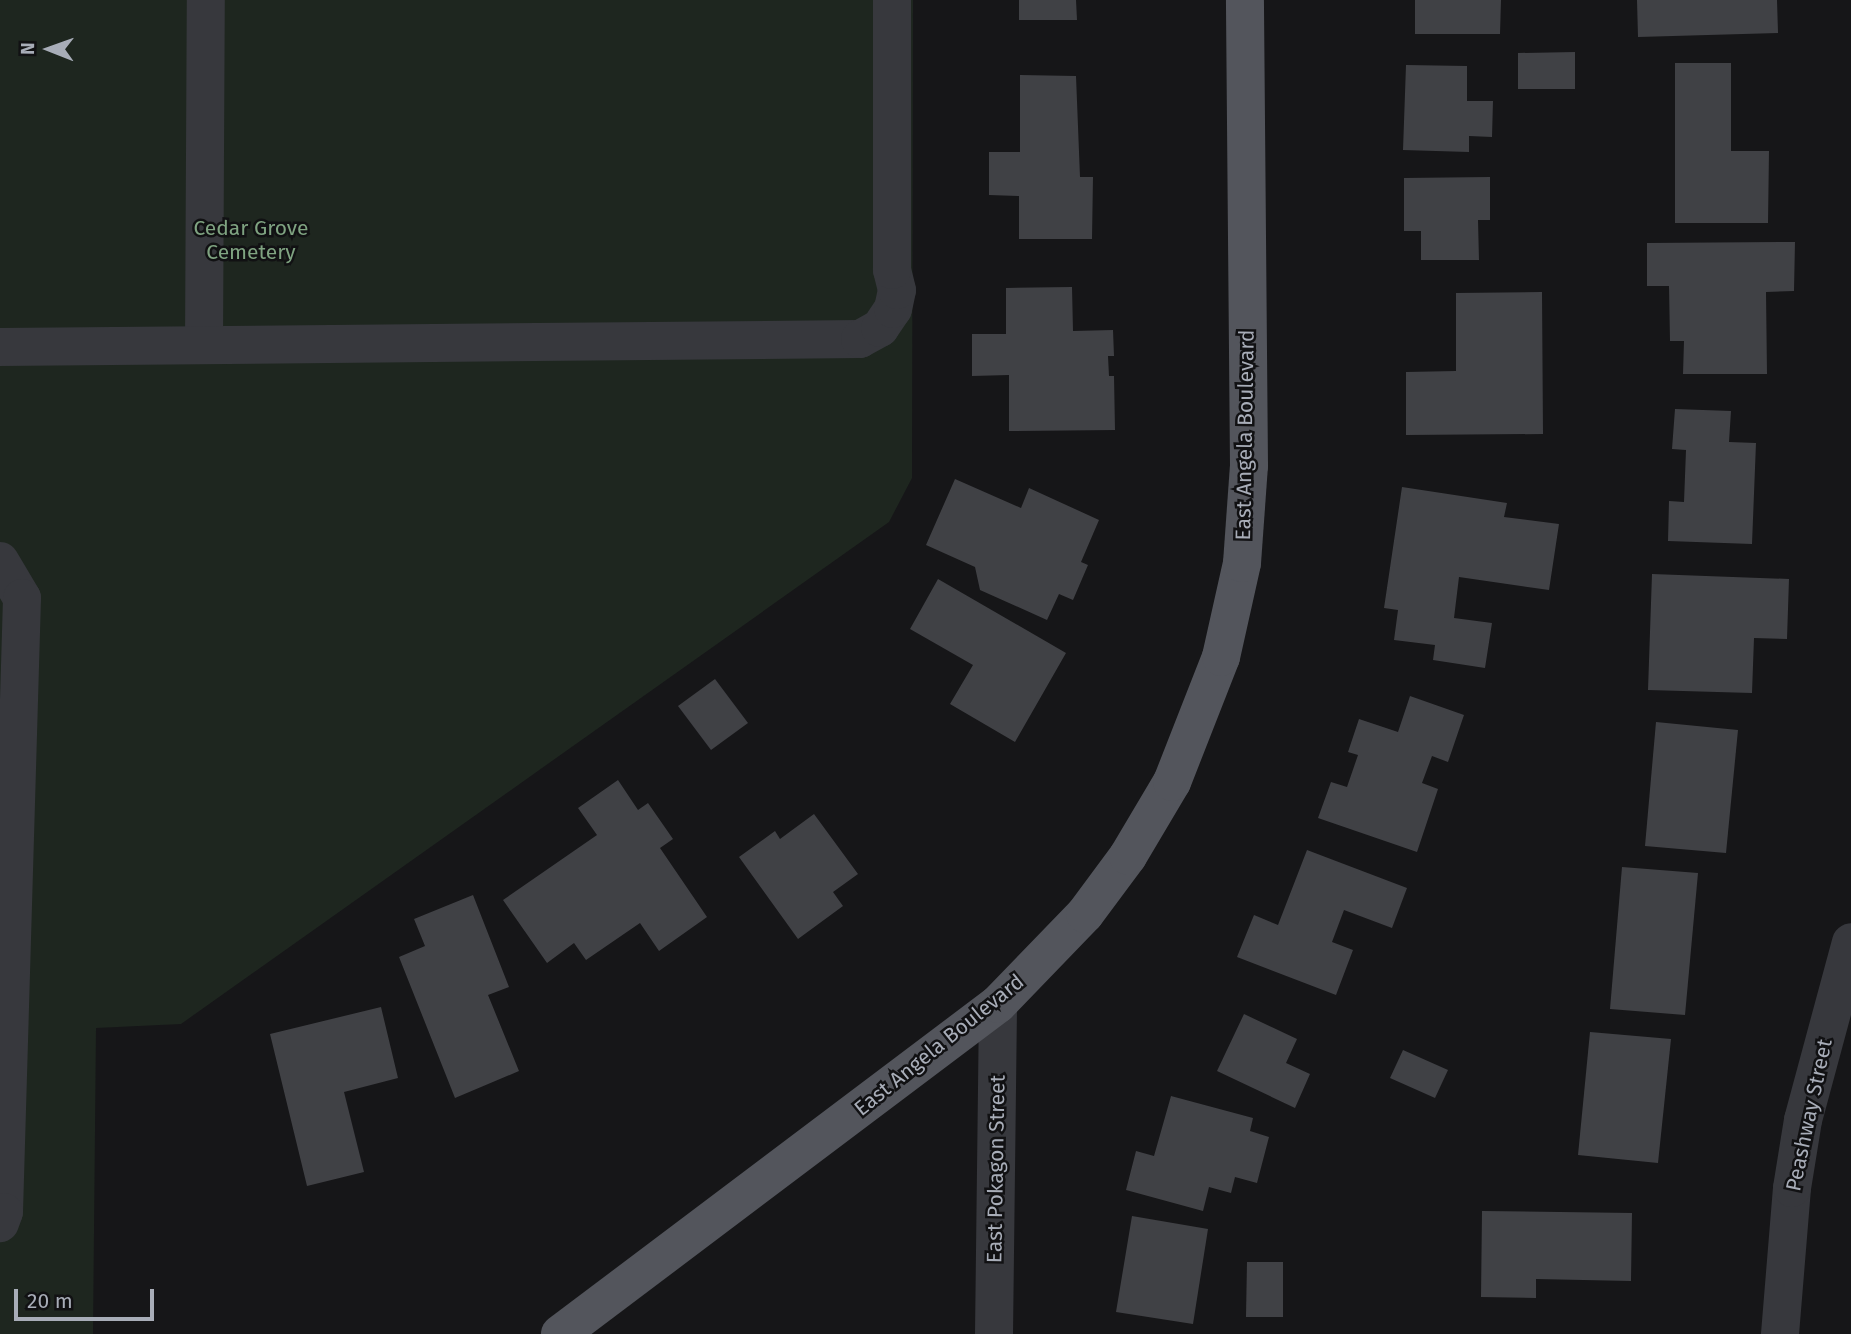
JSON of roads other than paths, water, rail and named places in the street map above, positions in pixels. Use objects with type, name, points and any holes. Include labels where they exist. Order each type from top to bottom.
[{"type":"main road","name":"East Angela Boulevard","points":[[560,1334],[998,1004],[1085,914],[1128,856],[1172,782],[1222,657],[1242,563],[1249,479],[1245,0]]},
{"type":"street","points":[[204,344],[206,0]]},
{"type":"street","points":[[0,347],[860,339],[880,328],[893,309],[897,290],[892,270],[892,0]]},
{"type":"street","points":[[0,561],[22,598],[4,1212],[0,1223]]},
{"type":"street","name":"Peashway Street","points":[[1780,1334],[1792,1188],[1803,1120],[1851,942]]},
{"type":"street","name":"East Pokagon Street","points":[[994,1334],[998,1004]]},
{"type":"park label","name":"Cedar Grove Cemetery","points":[[251,240]]}]
